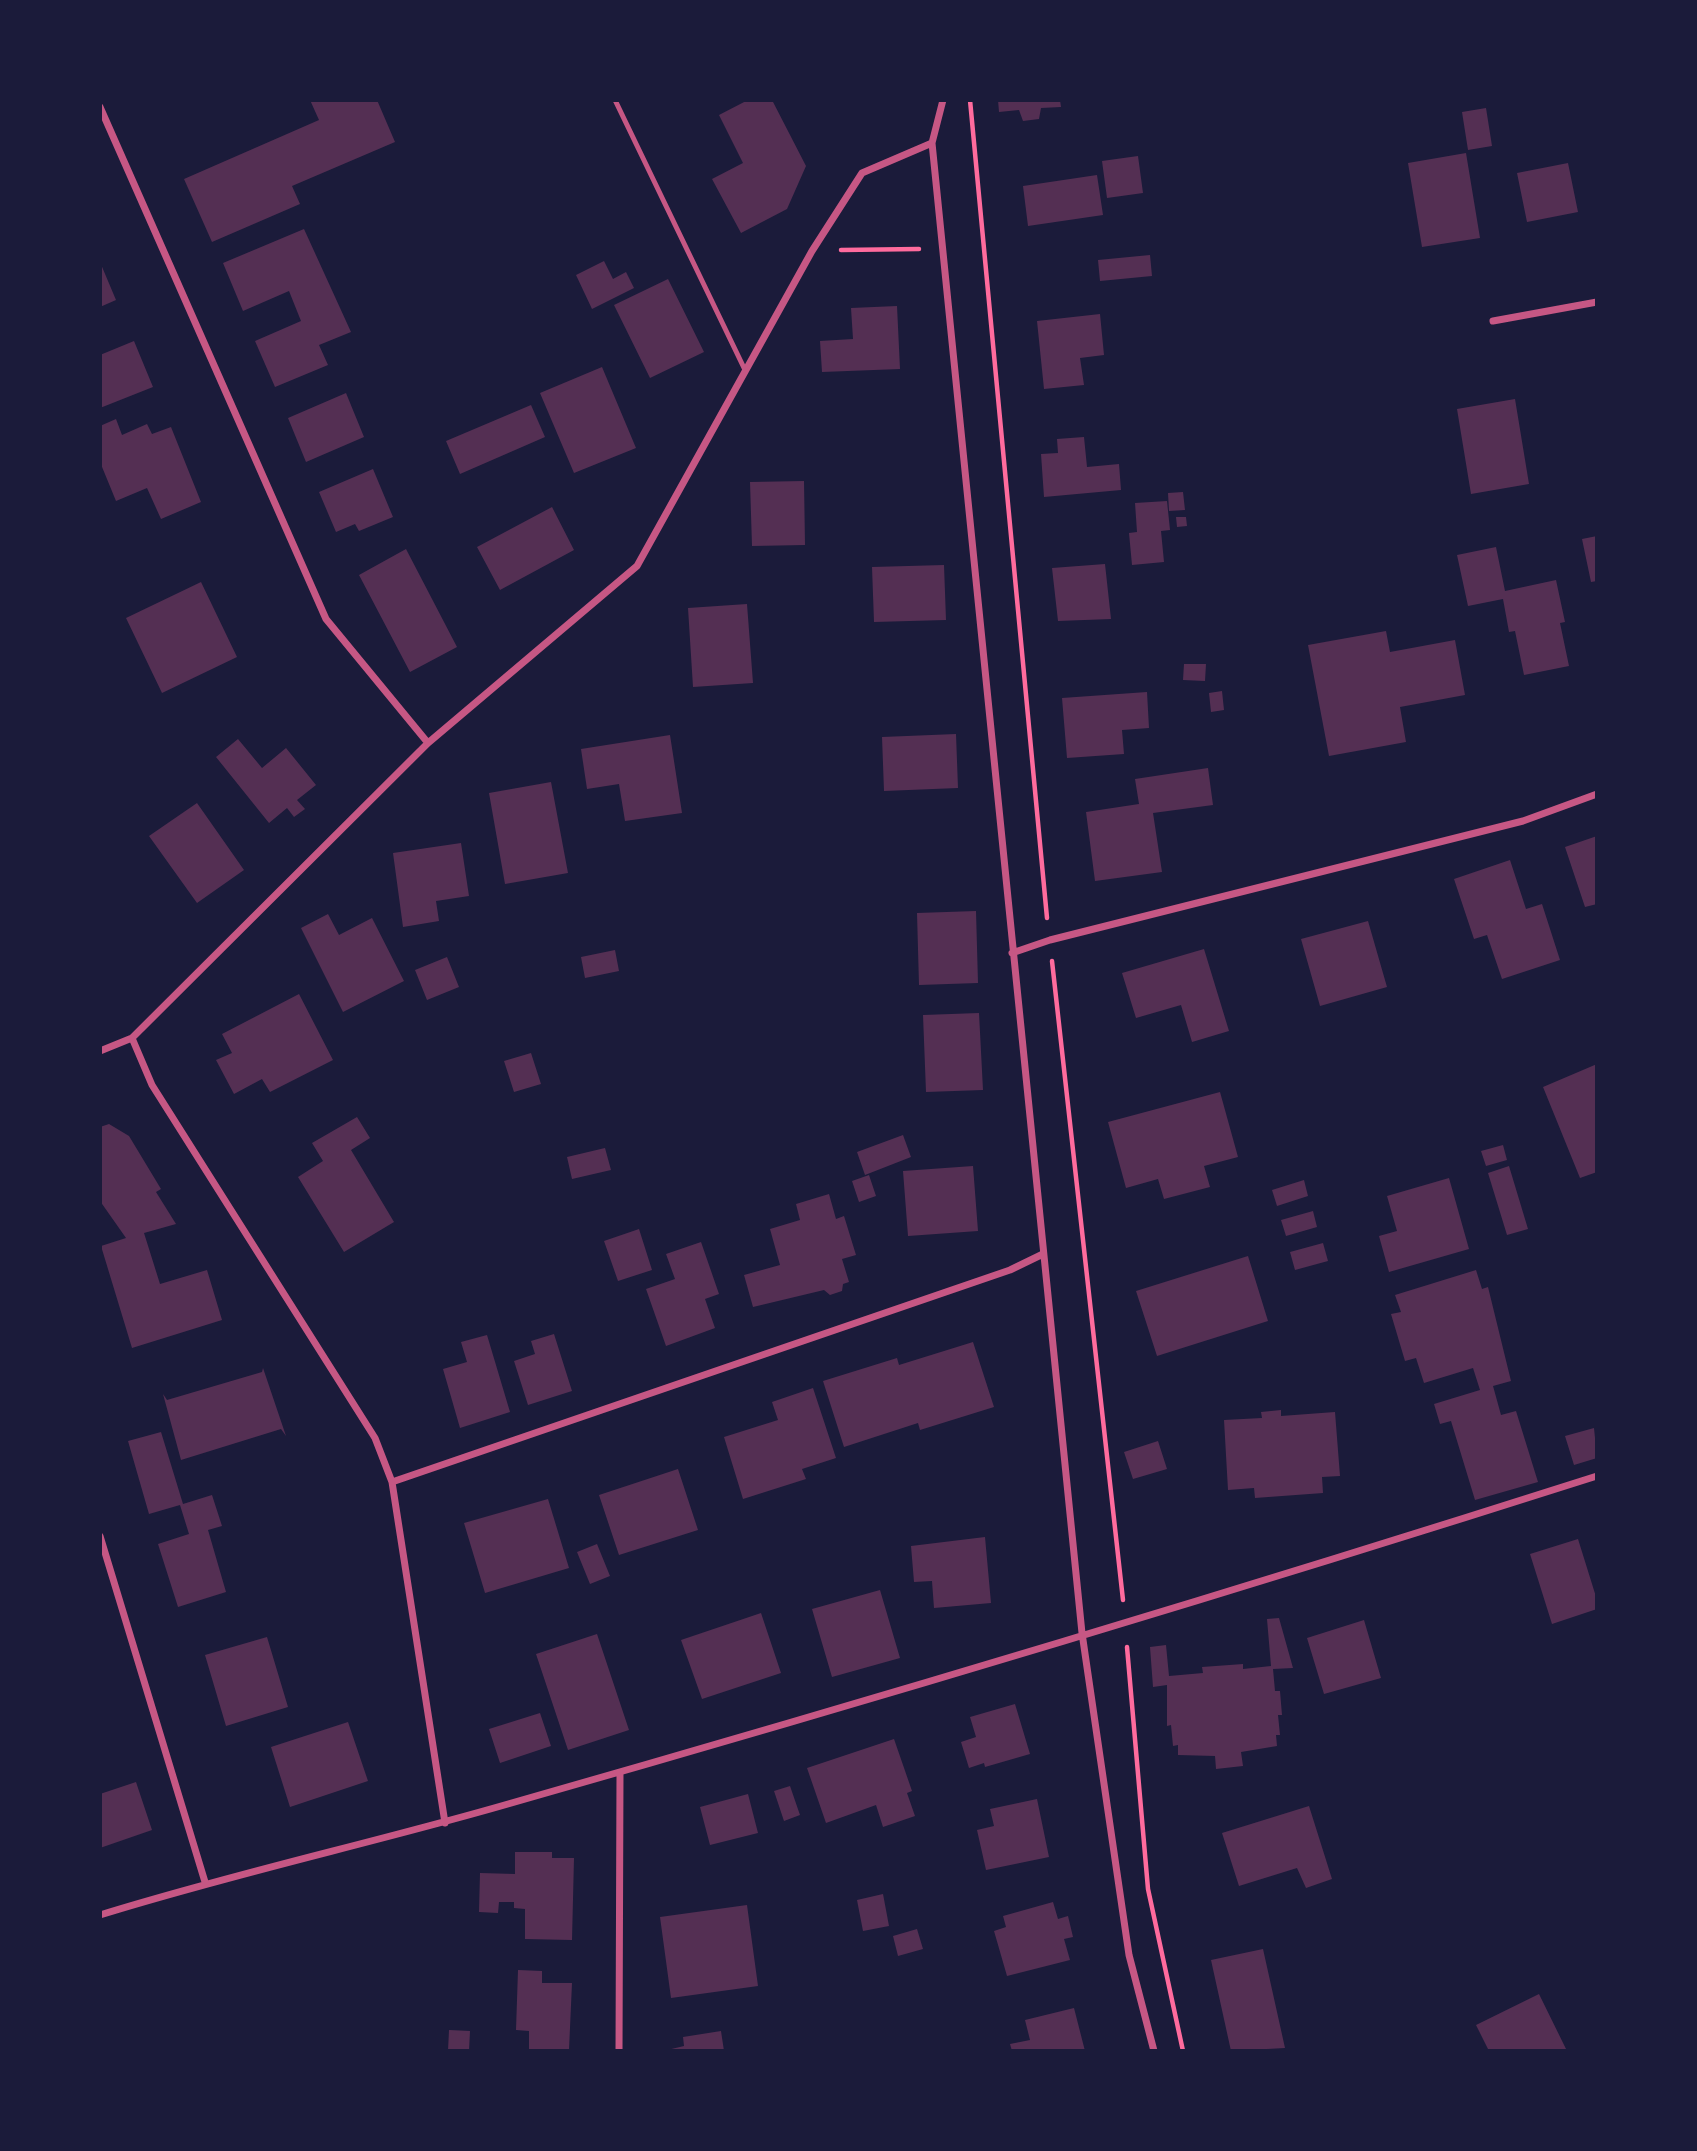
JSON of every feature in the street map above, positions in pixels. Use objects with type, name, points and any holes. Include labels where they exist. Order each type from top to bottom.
[{"type":"street","points":[[943,100],[932,144],[1082,1633],[1129,1955],[1154,2051]]},
{"type":"street","points":[[100,107],[103,122],[326,619],[428,743]]},
{"type":"street","points":[[100,1051],[132,1038],[428,743],[637,566],[812,251],[862,173],[932,144]]},
{"type":"street","points":[[1493,321],[1597,302]]},
{"type":"street","points":[[1012,953],[1049,940],[1523,821],[1597,794]]},
{"type":"street","points":[[132,1038],[152,1085],[375,1438],[392,1482],[445,1822]]},
{"type":"street","points":[[392,1482],[1010,1270],[1043,1254]]},
{"type":"street","points":[[100,1915],[205,1882],[445,1822],[620,1772],[1597,1476]]},
{"type":"street","points":[[100,1536],[205,1882]]},
{"type":"street","points":[[619,2051],[620,1772]]},
{"type":"lane","points":[[615,100],[745,370]]},
{"type":"path","points":[[970,100],[1049,940],[1125,1620],[1148,1889],[1183,2051]]},
{"type":"path","points":[[812,251],[942,248]]},
{"type":"building","points":[[310,100],[377,100],[395,142],[292,186],[300,204],[212,242],[184,179],[319,120]]},
{"type":"building","points":[[748,100],[772,100],[806,166],[787,209],[741,233],[712,179],[743,163],[719,115]]},
{"type":"building","points":[[998,100],[1060,100],[1061,107],[1041,108],[1039,119],[1023,121],[1019,110],[999,112]]},
{"type":"building","points":[[1486,108],[1492,146],[1468,150],[1462,112]]},
{"type":"building","points":[[1466,153],[1480,238],[1422,247],[1408,163]]},
{"type":"building","points":[[1138,156],[1143,193],[1107,198],[1102,161]]},
{"type":"building","points":[[1568,163],[1578,212],[1527,222],[1517,173]]},
{"type":"building","points":[[1097,175],[1103,215],[1028,226],[1023,186]]},
{"type":"building","points":[[304,229],[351,332],[319,345],[328,365],[275,387],[255,341],[301,321],[289,291],[243,311],[223,263]]},
{"type":"building","points":[[1150,255],[1152,276],[1100,281],[1098,260]]},
{"type":"building","points":[[604,261],[613,279],[626,272],[634,288],[592,309],[576,275]]},
{"type":"building","points":[[100,262],[116,300],[100,307]]},
{"type":"building","points":[[668,279],[704,352],[650,378],[614,305]]},
{"type":"building","points":[[897,306],[900,369],[822,372],[820,341],[853,339],[851,308]]},
{"type":"building","points":[[1100,314],[1104,355],[1080,358],[1084,385],[1044,389],[1037,321]]},
{"type":"building","points":[[134,341],[153,387],[100,408],[100,355]]},
{"type":"building","points":[[602,367],[636,448],[574,473],[540,393]]},
{"type":"building","points":[[346,393],[364,437],[306,462],[288,418]]},
{"type":"building","points":[[1515,399],[1529,484],[1471,494],[1457,409]]},
{"type":"building","points":[[531,405],[545,437],[460,474],[446,441]]},
{"type":"building","points":[[116,419],[122,435],[147,424],[152,434],[171,427],[201,502],[161,519],[147,488],[116,501],[100,462],[100,426]]},
{"type":"building","points":[[1084,437],[1087,467],[1119,464],[1121,490],[1044,497],[1041,454],[1058,453],[1057,439]]},
{"type":"building","points":[[373,469],[393,517],[359,531],[355,524],[336,532],[319,492]]},
{"type":"building","points":[[804,481],[805,545],[752,546],[750,482]]},
{"type":"building","points":[[1183,492],[1185,510],[1169,511],[1168,493]]},
{"type":"building","points":[[1167,501],[1170,530],[1161,531],[1164,562],[1132,565],[1129,533],[1137,532],[1135,503]]},
{"type":"building","points":[[552,507],[574,550],[500,590],[477,547]]},
{"type":"building","points":[[1176,517],[1186,517],[1187,526],[1177,527]]},
{"type":"building","points":[[1597,536],[1597,581],[1591,582],[1582,539]]},
{"type":"building","points":[[1496,547],[1505,591],[1556,580],[1565,622],[1560,623],[1569,666],[1524,675],[1515,631],[1509,632],[1503,599],[1468,606],[1457,555]]},
{"type":"building","points":[[406,549],[457,647],[410,672],[359,575]]},
{"type":"building","points":[[1105,564],[1111,619],[1058,621],[1052,568]]},
{"type":"building","points":[[944,565],[946,620],[874,622],[872,567]]},
{"type":"building","points":[[201,582],[237,657],[162,693],[126,618]]},
{"type":"building","points":[[747,604],[753,683],[693,687],[688,608]]},
{"type":"building","points":[[1386,631],[1390,652],[1455,640],[1465,695],[1400,707],[1406,742],[1329,756],[1308,645]]},
{"type":"building","points":[[1184,664],[1206,664],[1205,681],[1183,680]]},
{"type":"building","points":[[1222,691],[1224,710],[1211,712],[1209,693]]},
{"type":"building","points":[[1147,692],[1149,728],[1122,730],[1124,754],[1067,758],[1062,698]]},
{"type":"building","points":[[956,734],[958,788],[884,791],[882,737]]},
{"type":"building","points":[[670,735],[682,813],[625,821],[619,784],[587,789],[581,749]]},
{"type":"building","points":[[238,739],[262,768],[286,748],[316,785],[297,800],[305,809],[294,817],[287,808],[269,823],[216,757]]},
{"type":"building","points":[[1208,768],[1213,805],[1153,813],[1162,872],[1095,881],[1086,812],[1139,804],[1135,779]]},
{"type":"building","points":[[551,782],[568,873],[505,884],[489,793]]},
{"type":"building","points":[[197,803],[244,870],[197,903],[149,836]]},
{"type":"building","points":[[1597,836],[1597,904],[1585,907],[1565,847]]},
{"type":"building","points":[[461,843],[469,896],[436,901],[439,921],[403,927],[393,853]]},
{"type":"building","points":[[1510,860],[1526,909],[1542,904],[1560,960],[1502,979],[1487,935],[1474,939],[1454,879]]},
{"type":"building","points":[[976,911],[978,983],[919,985],[917,913]]},
{"type":"building","points":[[328,914],[339,935],[372,918],[404,981],[343,1012],[301,928]]},
{"type":"building","points":[[1368,921],[1387,987],[1320,1006],[1301,939]]},
{"type":"building","points":[[1204,949],[1229,1031],[1192,1042],[1181,1005],[1136,1018],[1122,973]]},
{"type":"building","points":[[615,950],[619,971],[585,978],[581,957]]},
{"type":"building","points":[[447,957],[459,987],[427,1000],[415,970]]},
{"type":"building","points":[[299,994],[333,1060],[270,1092],[262,1079],[234,1094],[216,1060],[232,1053],[222,1034]]},
{"type":"building","points":[[979,1013],[983,1090],[926,1092],[923,1015]]},
{"type":"building","points":[[531,1053],[541,1084],[514,1092],[504,1061]]},
{"type":"building","points":[[1597,1064],[1597,1172],[1580,1178],[1543,1087]]},
{"type":"building","points":[[1220,1092],[1238,1157],[1204,1166],[1210,1187],[1164,1199],[1158,1179],[1126,1188],[1108,1122]]},
{"type":"building","points":[[357,1117],[370,1138],[351,1150],[394,1222],[344,1252],[298,1177],[323,1161],[312,1143]]},
{"type":"building","points":[[109,1124],[129,1136],[161,1189],[156,1192],[176,1224],[144,1233],[160,1284],[207,1270],[222,1320],[132,1348],[101,1246],[126,1238],[100,1201],[100,1127]]},
{"type":"building","points":[[903,1135],[911,1157],[865,1175],[857,1152]]},
{"type":"building","points":[[1503,1145],[1507,1160],[1486,1166],[1481,1151]]},
{"type":"building","points":[[605,1148],[611,1170],[572,1179],[567,1157]]},
{"type":"building","points":[[973,1166],[978,1231],[908,1236],[903,1171]]},
{"type":"building","points":[[1509,1166],[1528,1229],[1507,1235],[1488,1173]]},
{"type":"building","points":[[869,1175],[876,1196],[859,1202],[852,1181]]},
{"type":"building","points":[[1449,1178],[1469,1249],[1389,1272],[1379,1236],[1397,1231],[1387,1196]]},
{"type":"building","points":[[1304,1180],[1308,1196],[1277,1206],[1272,1190]]},
{"type":"building","points":[[829,1194],[836,1219],[844,1216],[856,1255],[842,1259],[849,1282],[843,1284],[842,1291],[830,1295],[824,1290],[753,1307],[744,1275],[780,1265],[770,1229],[800,1220],[796,1204]]},
{"type":"building","points":[[1313,1211],[1317,1227],[1286,1236],[1281,1220]]},
{"type":"building","points":[[639,1229],[652,1270],[618,1281],[604,1241]]},
{"type":"building","points":[[701,1242],[719,1294],[705,1299],[715,1328],[666,1346],[646,1289],[675,1279],[666,1254]]},
{"type":"building","points":[[1323,1243],[1328,1261],[1295,1270],[1290,1252]]},
{"type":"building","points":[[1248,1256],[1268,1321],[1157,1356],[1136,1291]]},
{"type":"building","points":[[1476,1270],[1482,1289],[1488,1287],[1511,1381],[1493,1386],[1501,1415],[1516,1411],[1538,1482],[1475,1500],[1451,1421],[1440,1424],[1434,1404],[1480,1390],[1473,1368],[1424,1383],[1416,1358],[1405,1361],[1391,1314],[1401,1312],[1395,1295]]},
{"type":"building","points":[[554,1334],[572,1391],[528,1405],[514,1361],[535,1354],[531,1341]]},
{"type":"building","points":[[487,1335],[510,1412],[460,1428],[443,1369],[467,1362],[461,1342]]},
{"type":"building","points":[[973,1342],[994,1407],[920,1430],[918,1423],[844,1447],[823,1381],[897,1358],[899,1365]]},
{"type":"building","points":[[263,1368],[286,1436],[281,1429],[181,1460],[163,1394],[167,1400],[262,1372]]},
{"type":"building","points":[[813,1388],[836,1458],[802,1469],[806,1479],[743,1499],[724,1437],[778,1420],[772,1402]]},
{"type":"building","points":[[1281,1410],[1281,1416],[1335,1412],[1340,1476],[1322,1477],[1323,1493],[1255,1498],[1254,1488],[1228,1490],[1224,1420],[1262,1418],[1261,1412]]},
{"type":"building","points":[[1594,1428],[1597,1458],[1574,1465],[1565,1436]]},
{"type":"building","points":[[161,1432],[183,1504],[212,1495],[222,1526],[208,1530],[226,1592],[178,1607],[158,1544],[189,1534],[180,1505],[149,1514],[128,1441]]},
{"type":"building","points":[[1158,1441],[1167,1469],[1133,1479],[1124,1452]]},
{"type":"building","points":[[678,1469],[698,1530],[619,1555],[599,1495]]},
{"type":"building","points":[[548,1499],[569,1568],[485,1593],[464,1523]]},
{"type":"building","points":[[985,1537],[991,1603],[934,1608],[932,1581],[914,1582],[911,1546]]},
{"type":"building","points":[[1578,1539],[1597,1600],[1597,1609],[1552,1624],[1530,1554]]},
{"type":"building","points":[[597,1544],[610,1576],[590,1584],[577,1552]]},
{"type":"building","points":[[880,1590],[900,1658],[832,1677],[812,1609]]},
{"type":"building","points":[[761,1613],[781,1673],[702,1699],[681,1640]]},
{"type":"building","points":[[1279,1618],[1293,1668],[1273,1669],[1275,1691],[1280,1691],[1282,1715],[1278,1715],[1280,1735],[1276,1735],[1277,1746],[1241,1752],[1243,1766],[1216,1769],[1215,1756],[1178,1755],[1178,1745],[1173,1746],[1171,1725],[1167,1726],[1167,1685],[1153,1687],[1150,1647],[1166,1645],[1169,1676],[1203,1673],[1202,1667],[1243,1664],[1243,1669],[1271,1666],[1267,1619]]},
{"type":"building","points":[[1364,1620],[1381,1678],[1324,1694],[1307,1638]]},
{"type":"building","points":[[597,1634],[629,1730],[568,1750],[536,1654]]},
{"type":"building","points":[[267,1637],[288,1707],[226,1726],[205,1655]]},
{"type":"building","points":[[1015,1704],[1030,1754],[985,1767],[984,1763],[969,1768],[961,1742],[976,1737],[970,1717]]},
{"type":"building","points":[[540,1713],[551,1746],[500,1763],[489,1729]]},
{"type":"building","points":[[348,1722],[368,1781],[290,1807],[271,1747]]},
{"type":"building","points":[[894,1739],[912,1791],[907,1793],[915,1816],[883,1827],[876,1805],[826,1823],[807,1768]]},
{"type":"building","points":[[136,1782],[152,1830],[100,1848],[100,1794]]},
{"type":"building","points":[[790,1786],[800,1815],[784,1821],[774,1791]]},
{"type":"building","points":[[748,1794],[758,1833],[710,1845],[700,1807]]},
{"type":"building","points":[[1037,1799],[1049,1857],[986,1870],[977,1830],[994,1826],[990,1809]]},
{"type":"building","points":[[1309,1806],[1332,1879],[1306,1888],[1297,1868],[1239,1886],[1222,1833]]},
{"type":"building","points":[[515,1852],[552,1852],[552,1858],[574,1858],[572,1940],[525,1939],[525,1909],[514,1908],[514,1902],[499,1902],[498,1913],[479,1912],[480,1873],[515,1874]]},
{"type":"building","points":[[883,1894],[889,1926],[863,1931],[857,1900]]},
{"type":"building","points":[[1053,1902],[1058,1919],[1068,1916],[1073,1937],[1064,1939],[1070,1960],[1007,1976],[994,1931],[1006,1927],[1003,1916]]},
{"type":"building","points":[[747,1905],[758,1986],[671,1998],[660,1917]]},
{"type":"building","points":[[917,1929],[923,1949],[898,1956],[893,1936]]},
{"type":"building","points":[[1263,1949],[1285,2048],[1231,2051],[1211,1960]]},
{"type":"building","points":[[518,1970],[542,1971],[542,1983],[572,1983],[569,2050],[529,2049],[529,2031],[516,2030]]},
{"type":"building","points":[[1539,1994],[1567,2051],[1489,2051],[1476,2025]]},
{"type":"building","points":[[1074,2008],[1085,2051],[1012,2051],[1010,2044],[1030,2040],[1025,2020]]},
{"type":"building","points":[[449,2030],[470,2031],[469,2051],[448,2051]]},
{"type":"building","points":[[721,2031],[724,2051],[663,2051],[684,2046],[683,2037]]}]
